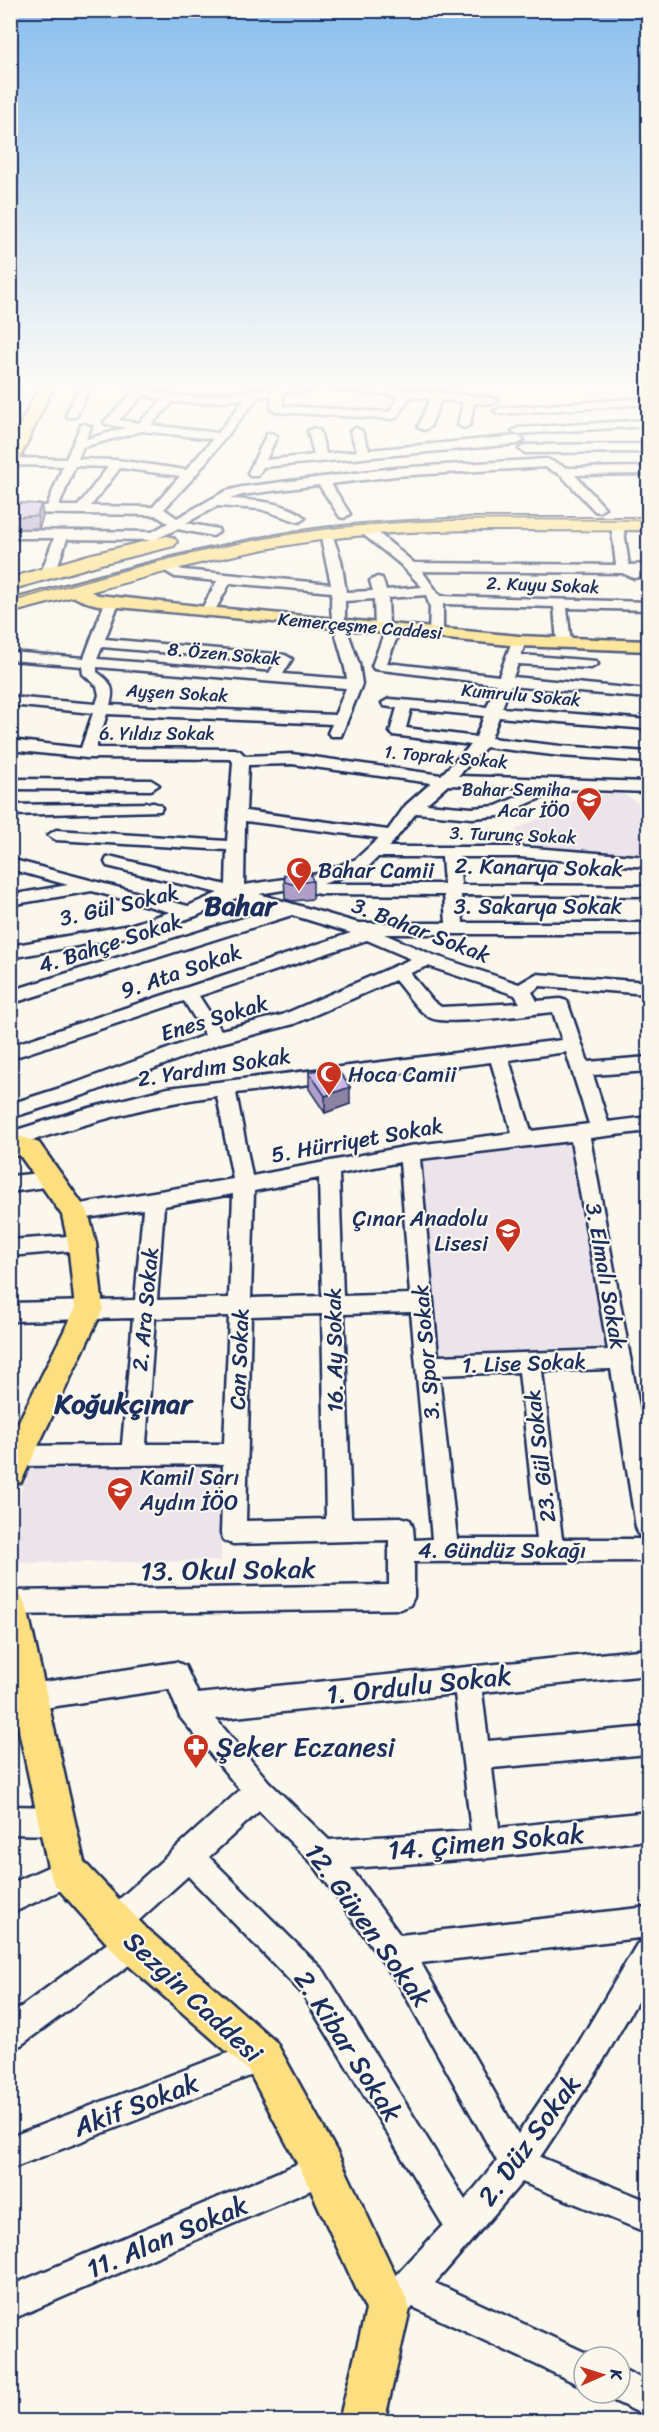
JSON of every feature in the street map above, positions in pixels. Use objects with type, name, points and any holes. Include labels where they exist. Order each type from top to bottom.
[{"type":"highway","points":[[260,523],[344,514],[450,509],[648,508]]},
{"type":"highway","points":[[10,607],[203,555],[326,534],[455,525],[648,524]]},
{"type":"highway","points":[[10,584],[95,559],[232,528]]},
{"type":"main road","name":"Kemerçeşme Caddesi","points":[[75,589],[90,598],[112,602],[207,612],[519,641],[648,646]]},
{"type":"main road","points":[[10,1141],[30,1150],[75,1212],[82,1243],[89,1309],[14,1464]]},
{"type":"main road","name":"Sezgin Caddesi","points":[[10,1606],[21,1697],[68,1872],[124,1933],[262,2056],[323,2169],[398,2298]]},
{"type":"main road","points":[[361,2420],[398,2298]]},
{"type":"street","points":[[51,510],[55,500]]},
{"type":"street","points":[[82,510],[89,500]]},
{"type":"street","points":[[156,511],[166,500]]},
{"type":"street","points":[[10,534],[154,536],[219,500]]},
{"type":"street","points":[[335,500],[344,514]]},
{"type":"street","points":[[592,500],[599,508]]},
{"type":"street","points":[[213,503],[232,503],[273,509],[299,518]]},
{"type":"street","points":[[10,509],[156,511],[166,513],[175,523],[213,532]]},
{"type":"street","points":[[617,524],[623,568]]},
{"type":"street","points":[[365,530],[411,567],[433,596],[436,633]]},
{"type":"street","points":[[326,534],[334,560],[338,624],[352,664],[356,684]]},
{"type":"street","points":[[48,573],[62,535]]},
{"type":"street","name":"2. Kuyu Sokak","points":[[162,565],[180,574],[222,584],[338,596],[381,594],[560,604],[648,606]]},
{"type":"street","points":[[411,567],[575,570],[648,568]]},
{"type":"street","points":[[623,568],[648,580]]},
{"type":"street","points":[[377,580],[387,628],[379,666],[592,690],[648,694]]},
{"type":"street","points":[[207,612],[222,584]]},
{"type":"street","points":[[87,753],[106,695],[104,684],[90,674],[89,662],[112,602]]},
{"type":"street","points":[[560,604],[564,643]]},
{"type":"street","points":[[235,892],[320,884],[362,863],[376,852],[412,808],[466,761],[482,742],[519,641]]},
{"type":"street","points":[[95,642],[285,658],[273,678]]},
{"type":"street","points":[[590,644],[592,690]]},
{"type":"street","name":"8. Özen Sokak","points":[[10,656],[356,684]]},
{"type":"street","points":[[512,659],[591,664]]},
{"type":"street","name":"Ayşen Sokak","points":[[10,701],[339,727],[356,684]]},
{"type":"street","name":"Kumrulu Sokak","points":[[389,703],[648,725]]},
{"type":"street","points":[[405,704],[398,732],[561,751],[648,757]]},
{"type":"street","name":"6. Yıldız Sokak","points":[[10,745],[87,753],[235,754],[241,761],[235,846],[235,892]]},
{"type":"street","points":[[148,753],[156,824]]},
{"type":"street","name":"1. Toprak Sokak","points":[[241,761],[292,759],[443,780],[648,787]]},
{"type":"street","points":[[10,784],[151,785]]},
{"type":"street","points":[[412,808],[472,813],[499,811],[557,785]]},
{"type":"street","points":[[10,810],[156,824],[235,846]]},
{"type":"street","points":[[237,816],[392,835]]},
{"type":"street","points":[[56,835],[127,839],[156,824]]},
{"type":"street","points":[[10,900],[94,885],[113,862],[127,839]]},
{"type":"street","name":"3. Turunç Sokak","points":[[376,852],[520,852],[648,862]]},
{"type":"street","points":[[450,852],[455,928]]},
{"type":"street","name":"3. Bahar Sokak","points":[[113,862],[235,892],[317,916],[360,931],[526,999]]},
{"type":"street","points":[[10,864],[190,912]]},
{"type":"street","points":[[317,916],[320,884]]},
{"type":"street","name":"2. Kanarya Sokak","points":[[320,884],[648,891]]},
{"type":"street","name":"3. Gül Sokak","points":[[10,952],[132,930],[190,912],[235,892]]},
{"type":"street","name":"4. Bahçe Sokak","points":[[10,998],[292,909]]},
{"type":"street","name":"3. Sakarya Sokak","points":[[360,931],[455,928],[648,929]]},
{"type":"street","name":"9. Ata Sokak","points":[[10,1053],[188,993],[360,931]]},
{"type":"street","name":"Enes Sokak","points":[[10,1111],[83,1088],[216,1038],[287,1020],[427,959]]},
{"type":"street","points":[[399,972],[426,1005],[437,1013],[474,1013],[526,999],[536,980],[648,988]]},
{"type":"street","points":[[188,993],[216,1038]]},
{"type":"street","name":"3. Elmalı Sokak","points":[[526,999],[560,1005],[581,1069],[621,1359],[648,1527]]},
{"type":"street","name":"2. Yardım Sokak","points":[[10,1141],[78,1118],[168,1095],[573,1045]]},
{"type":"street","points":[[498,1055],[525,1139]]},
{"type":"street","points":[[581,1069],[648,1064]]},
{"type":"street","name":"Can Sokak","points":[[225,1087],[244,1185],[233,1533]]},
{"type":"street","name":"5. Hürriyet Sokak","points":[[75,1212],[244,1185],[410,1153],[590,1131],[646,1130]]},
{"type":"street","name":"3. Spor Sokak","points":[[410,1153],[427,1366],[446,1550]]},
{"type":"street","name":"16. Ay Sokak","points":[[329,1169],[339,1531]]},
{"type":"street","points":[[10,1184],[52,1180]]},
{"type":"street","name":"2. Ara Sokak","points":[[133,1455],[154,1199]]},
{"type":"street","points":[[10,1248],[82,1243]]},
{"type":"street","points":[[10,1312],[422,1303]]},
{"type":"street","name":"1. Lise Sokak","points":[[427,1366],[621,1359]]},
{"type":"street","name":"23. Gül Sokak","points":[[529,1362],[551,1550]]},
{"type":"street","points":[[14,1464],[133,1455],[236,1454]]},
{"type":"street","name":"4. Gündüz Sokağı","points":[[233,1533],[401,1528],[402,1551],[648,1550]]},
{"type":"street","name":"13. Okul Sokak","points":[[10,1606],[401,1597],[402,1551]]},
{"type":"street","name":"1. Ordulu Sokak","points":[[190,1708],[648,1662]]},
{"type":"street","name":"12. Güven Sokak","points":[[21,1697],[176,1675],[190,1708],[259,1792],[324,1855],[411,1975],[516,2163]]},
{"type":"street","points":[[467,1680],[488,1844]]},
{"type":"street","points":[[476,1756],[648,1740]]},
{"type":"street","points":[[10,2034],[124,1933],[187,1855],[259,1792]]},
{"type":"street","points":[[10,1820],[55,1821]]},
{"type":"street","name":"14. Çimen Sokak","points":[[324,1855],[488,1844],[648,1826]]},
{"type":"street","name":"2. Kibar Sokak","points":[[187,1855],[313,1982],[463,2227]]},
{"type":"street","points":[[10,1900],[68,1872]]},
{"type":"street","points":[[394,1951],[648,1922]]},
{"type":"street","name":"2. Düz Sokak","points":[[398,2298],[463,2227],[516,2163],[596,2048],[648,1955]]},
{"type":"street","name":"Akif Sokak","points":[[10,2153],[262,2056]]},
{"type":"street","points":[[516,2163],[648,2217]]},
{"type":"street","name":"11. Alan Sokak","points":[[10,2303],[323,2169]]},
{"type":"street","points":[[398,2298],[572,2365]]},
{"type":"street","points":[[632,2392],[648,2400]]},
{"type":"shaded area","name":"Bahar Semiha Acar İÖO","points":[[619,791],[638,803],[640,814],[648,815],[648,858],[542,849],[515,830],[573,801]]},
{"type":"shaded area","name":"Çınar Anadolu Lisesi","points":[[570,1140],[606,1350],[436,1357],[417,1158]]},
{"type":"shaded area","name":"Kamil Sarı Aydın İÖO","points":[[223,1462],[221,1561],[11,1563],[25,1464]]},
{"type":"building","points":[[10,503],[41,504],[37,516],[10,517]]},
{"type":"building","points":[[309,871],[313,881],[292,884],[285,882],[284,875]]},
{"type":"building","points":[[335,1066],[350,1087],[325,1096],[309,1072]]},
{"type":"tram line","points":[[10,602],[200,551],[316,530],[440,521],[648,520]]},
{"type":"place","name":"Bahar Semiha Acar İÖO","points":[[589,823]]},
{"type":"place","name":"Bahar Camii","points":[[299,893]]},
{"type":"place","name":"Hoca Camii","points":[[329,1097]]},
{"type":"place","name":"Çınar Anadolu Lisesi","points":[[508,1254]]},
{"type":"place","name":"Kamil Sarı Aydın İÖO","points":[[120,1513]]},
{"type":"place","name":"Şeker Eczanesi","points":[[196,1770]]},
{"type":"district","name":"Bahar","points":[[240,905]]},
{"type":"district","name":"Koğukçınar","points":[[123,1403]]}]
